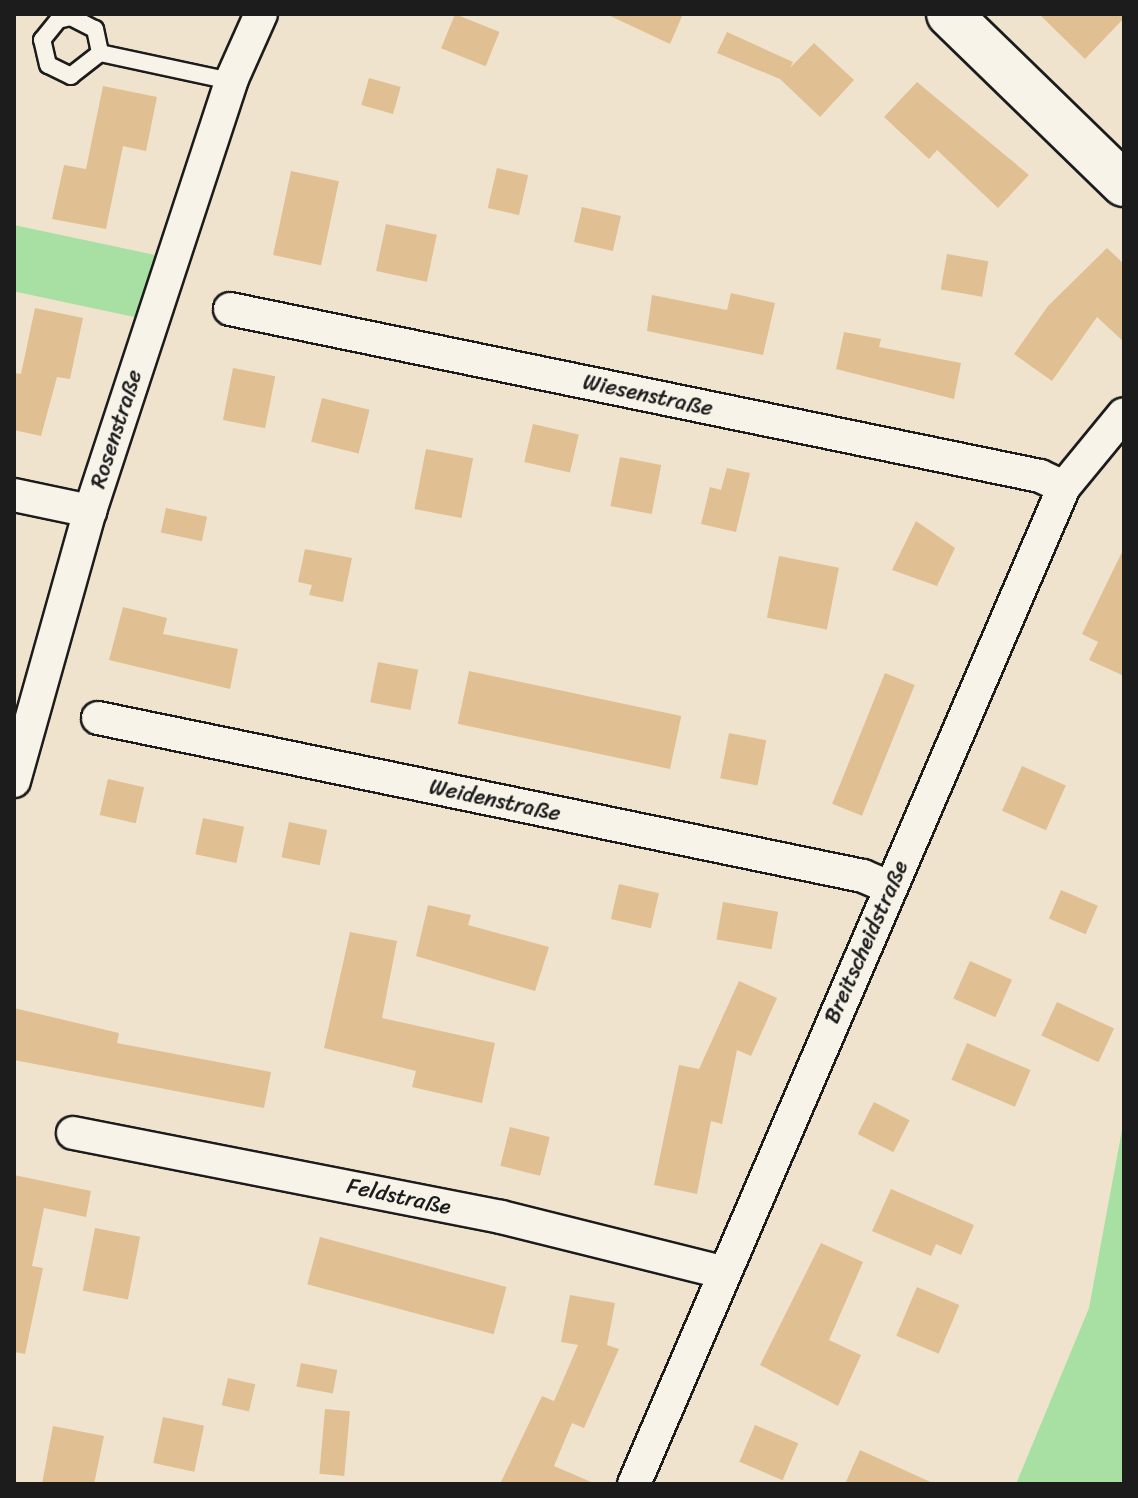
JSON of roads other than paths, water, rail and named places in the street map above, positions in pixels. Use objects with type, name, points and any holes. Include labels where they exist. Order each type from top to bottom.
[{"type":"main road","points":[[949,14],[1124,184]]},
{"type":"street","name":"Rosenstraße","points":[[14,781],[90,511],[231,81],[261,14]]},
{"type":"street","name":"Wiesenstraße","points":[[230,309],[1040,476],[1064,487]]},
{"type":"street","name":"Breitscheidstraße","points":[[634,1484],[722,1272],[1064,487],[1124,414]]},
{"type":"street","points":[[14,495],[90,511]]},
{"type":"street","name":"Weidenstraße","points":[[98,718],[863,876],[889,887]]},
{"type":"street","name":"Feldstraße","points":[[73,1133],[470,1211],[722,1272]]},
{"type":"lane","points":[[100,53],[231,81]]}]
